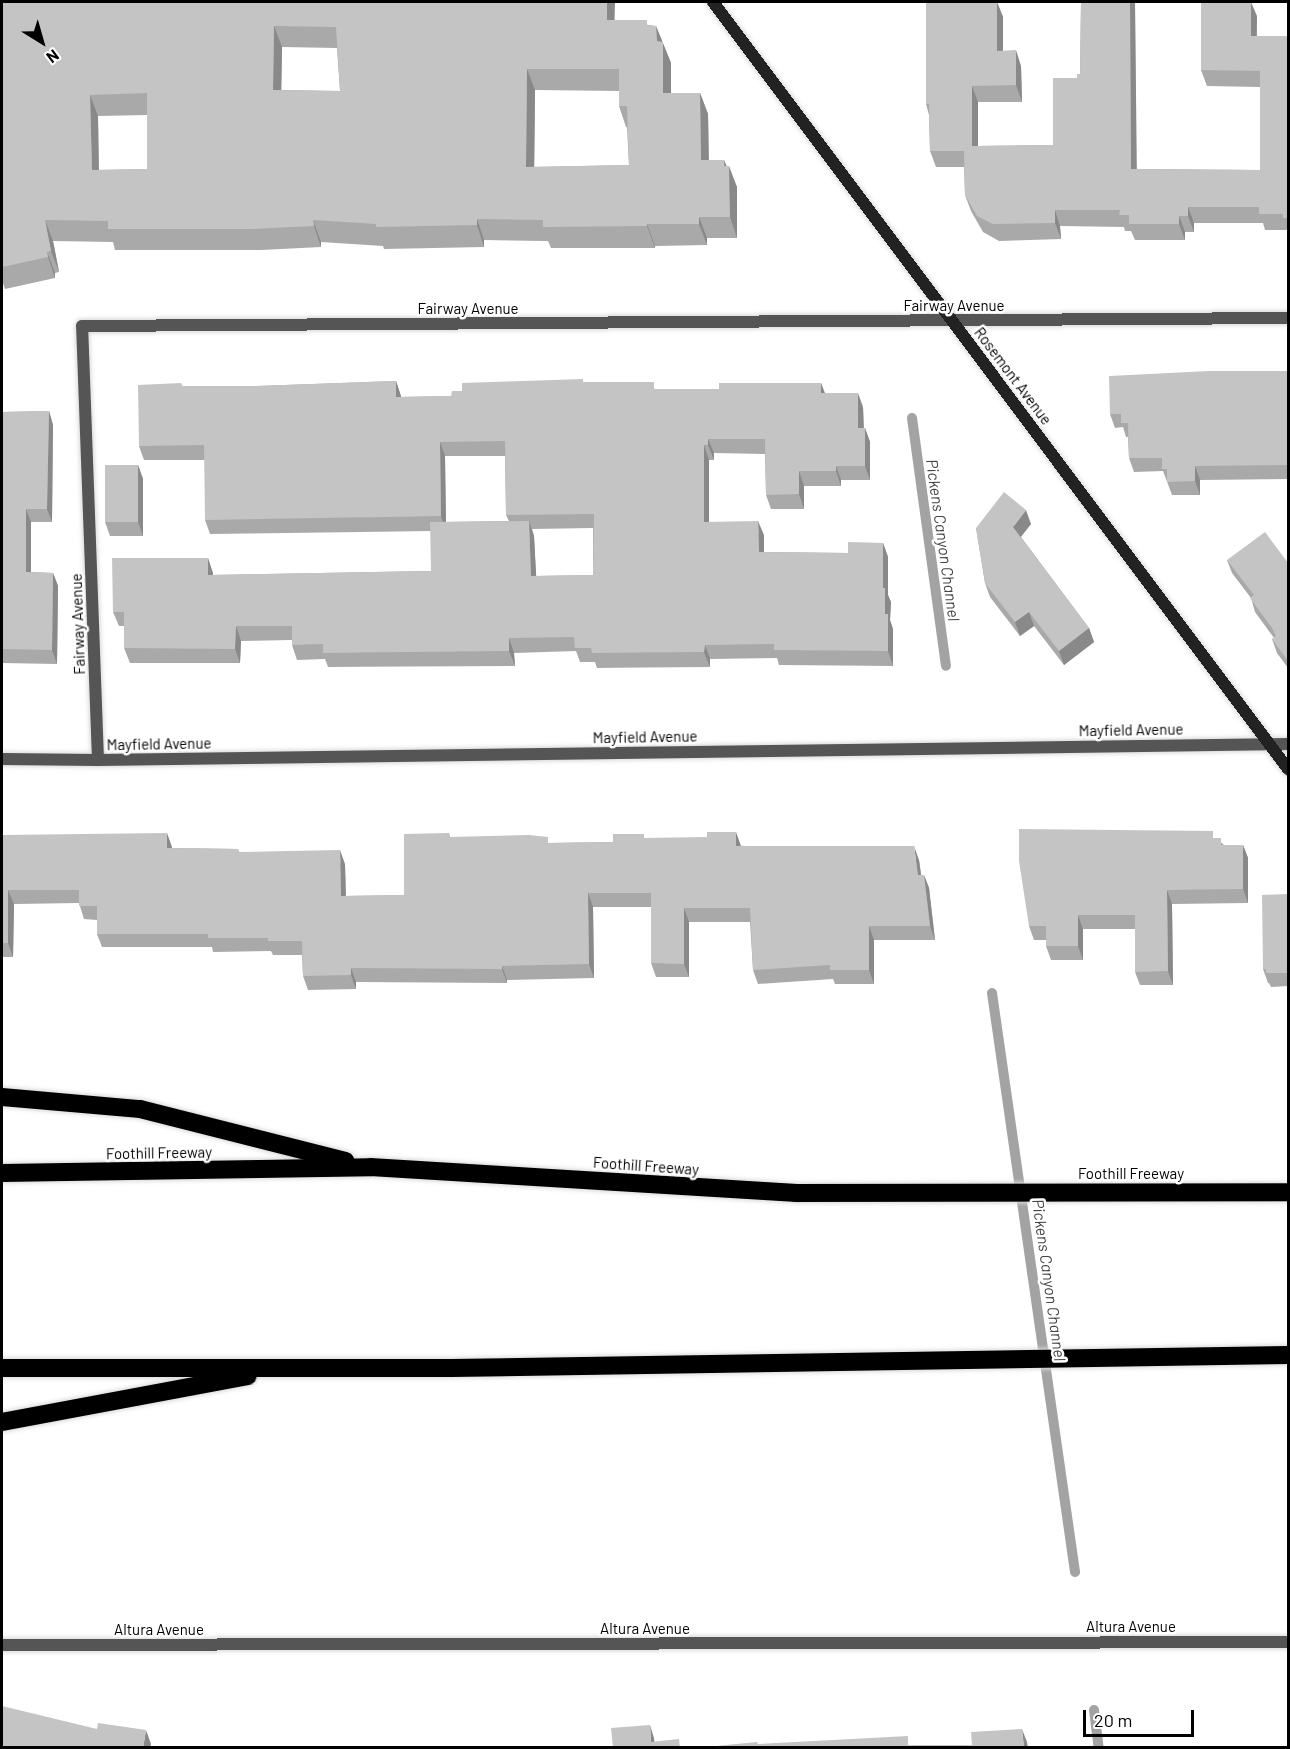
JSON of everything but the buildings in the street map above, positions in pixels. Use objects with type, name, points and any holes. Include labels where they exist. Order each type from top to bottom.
[{"type":"highway","points":[[2,1098],[140,1109],[371,1167]]},
{"type":"highway","name":"Foothill Freeway","points":[[2,1173],[371,1167],[796,1193],[1288,1192]]},
{"type":"highway","points":[[2,1368],[292,1368],[1288,1355]]},
{"type":"highway","points":[[2,1422],[292,1368]]},
{"type":"street","name":"Rosemont Avenue","points":[[712,2],[1288,769]]},
{"type":"street","name":"Fairway Avenue","points":[[98,760],[82,326],[1288,318]]},
{"type":"street","name":"Mayfield Avenue","points":[[2,759],[98,760],[1288,744]]},
{"type":"street","name":"Altura Avenue","points":[[2,1645],[1288,1642]]},
{"type":"waterway","name":"Pickens Canyon Channel","points":[[912,418],[946,666]]},
{"type":"waterway","name":"Pickens Canyon Channel","points":[[992,993],[1075,1572]]},
{"type":"waterway","name":"Pickens Canyon Channel","points":[[1094,1710],[1099,1748]]}]
